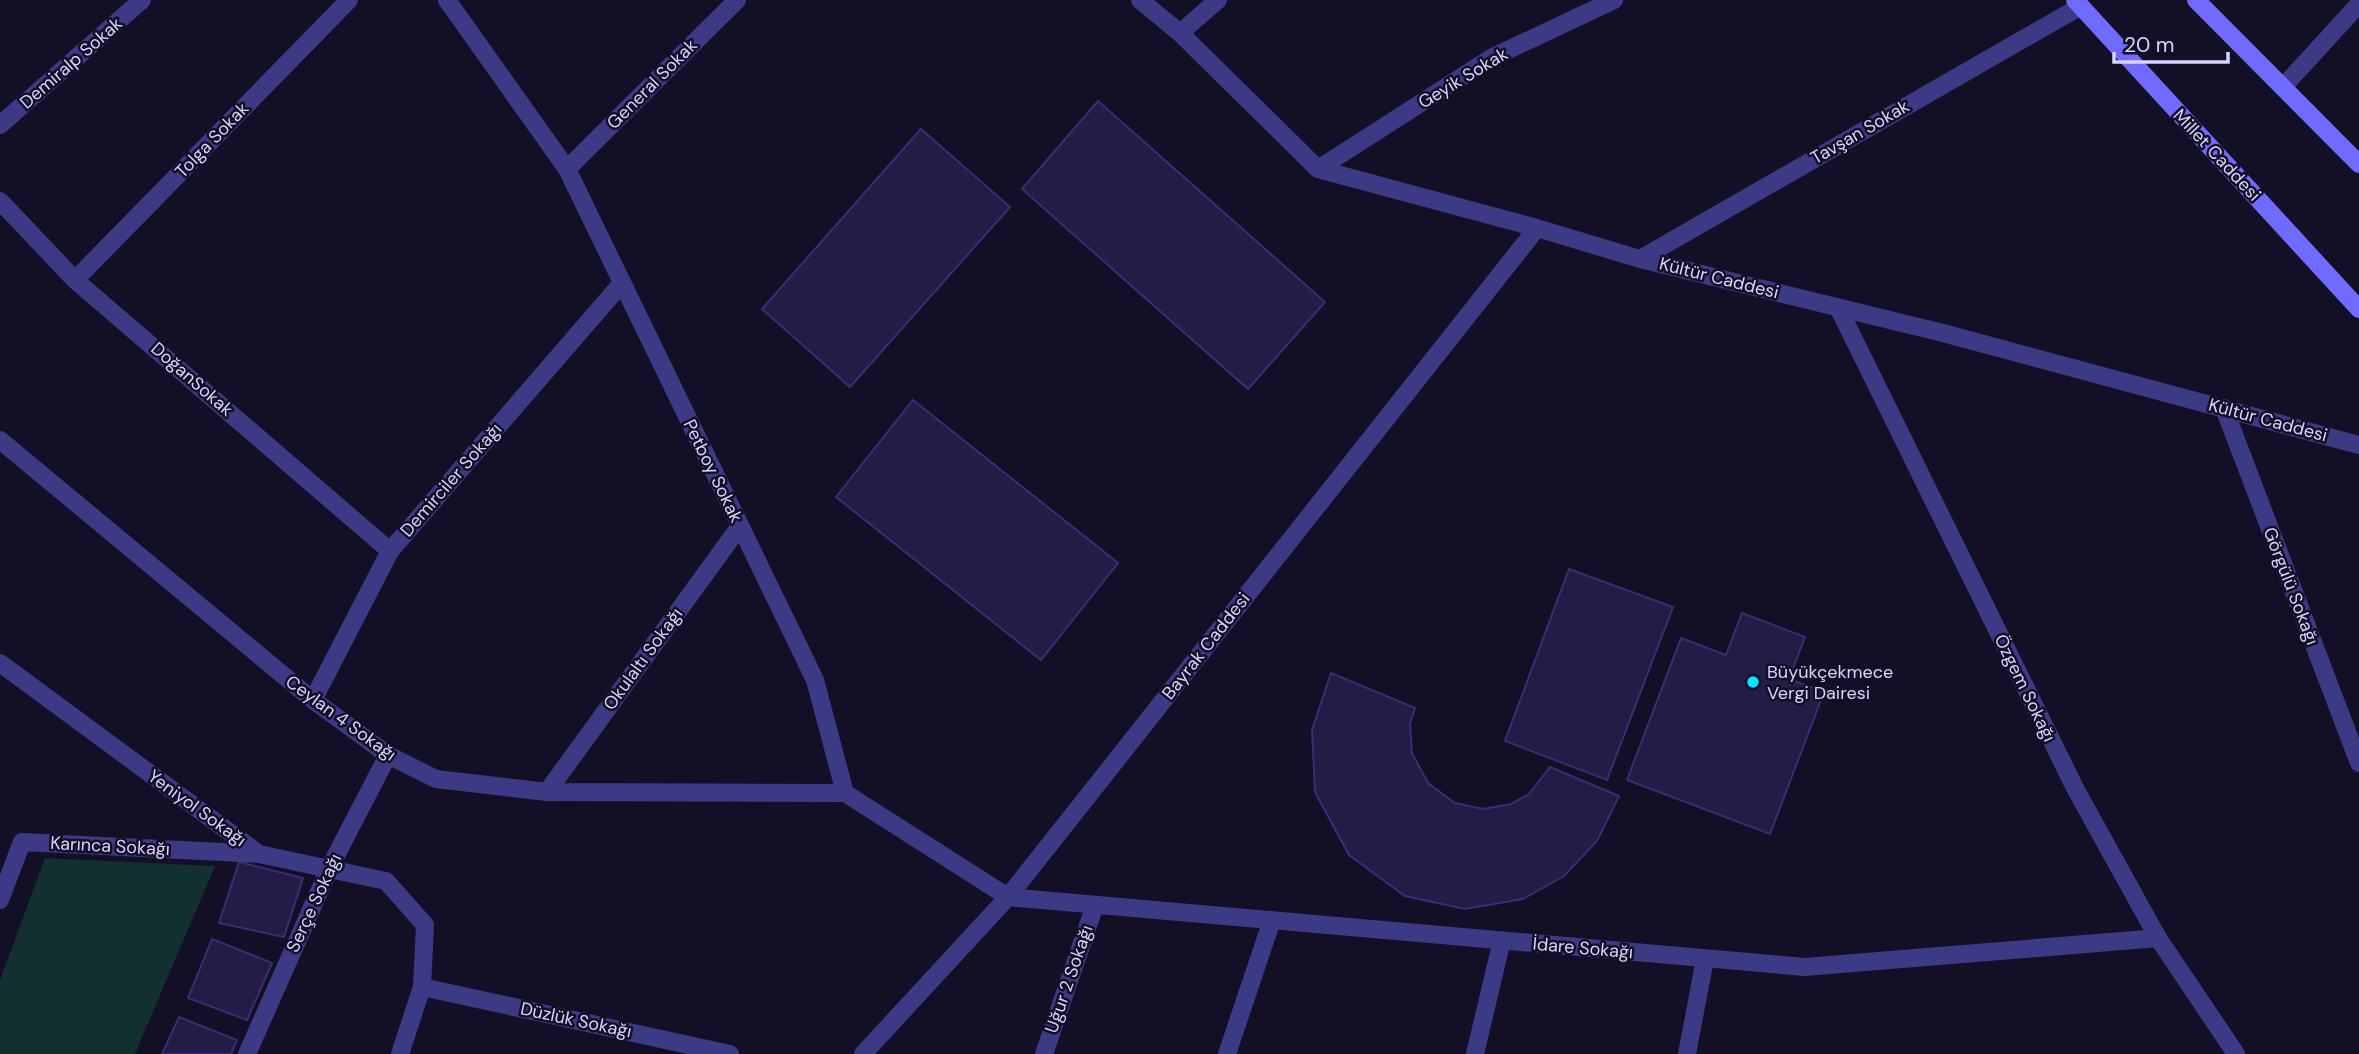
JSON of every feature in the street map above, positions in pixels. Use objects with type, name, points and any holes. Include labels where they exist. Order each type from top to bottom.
[{"type":"main road","points":[[2196,0],[2359,164]]},
{"type":"main road","name":"Millet Caddesi","points":[[2078,3],[2359,309]]},
{"type":"street","name":"Demiralp Sokak","points":[[0,125],[142,0]]},
{"type":"street","name":"Tolga Sokak","points":[[75,280],[349,0]]},
{"type":"street","name":"Petboy Sokak","points":[[447,0],[567,169],[815,680],[845,793]]},
{"type":"street","name":"General Sokak","points":[[567,169],[737,0]]},
{"type":"street","name":"Kültür Caddesi","points":[[1140,0],[1180,33],[1318,169],[1537,228],[1640,259],[1838,307],[2359,445]]},
{"type":"street","points":[[1180,33],[1217,0]]},
{"type":"street","name":"Geyik Sokak","points":[[1318,169],[1491,58],[1614,0]]},
{"type":"street","name":"Tavşan Sokak","points":[[1640,259],[2078,3]]},
{"type":"street","points":[[2283,87],[2359,4]]},
{"type":"street","name":"DoğanSokak","points":[[0,201],[75,280],[390,551]]},
{"type":"street","name":"Bayrak Caddesi","points":[[863,1054],[1008,897],[1537,228]]},
{"type":"street","name":"Demirciler Sokağı","points":[[313,700],[390,551],[622,283]]},
{"type":"street","name":"Özgem Sokağı","points":[[1838,307],[2076,790],[2158,938],[2236,1054]]},
{"type":"street","name":"Görgülü Sokağı","points":[[2224,408],[2359,763]]},
{"type":"street","name":"Ceylan 4 Sokağı","points":[[0,440],[313,700],[388,755],[436,779],[547,792],[845,793]]},
{"type":"street","name":"Okulaltı Sokağı","points":[[547,792],[740,526]]},
{"type":"street","name":"Yeniyol Sokağı","points":[[0,663],[259,855],[330,867],[386,881],[425,925],[422,986],[400,1054]]},
{"type":"street","name":"Serçe Sokağı","points":[[247,1054],[330,867],[388,755]]},
{"type":"street","points":[[845,793],[1008,897]]},
{"type":"street","name":"Karınca Sokağı","points":[[0,900],[22,842],[259,855]]},
{"type":"street","name":"İdare Sokağı","points":[[1008,897],[1805,967],[2158,938]]},
{"type":"street","name":"Uğur 2 Sokağı","points":[[1044,1054],[1095,905]]},
{"type":"street","points":[[1227,1054],[1272,920]]},
{"type":"street","points":[[1475,1054],[1502,940]]},
{"type":"street","points":[[1687,1054],[1705,958]]},
{"type":"street","name":"Düzlük Sokağı","points":[[422,986],[730,1054]]},
{"type":"green space","points":[[45,858],[215,866],[135,1054],[0,1054],[0,980]]},
{"type":"building","points":[[1098,101],[1325,302],[1248,389],[1022,189]]},
{"type":"building","points":[[921,129],[1010,207],[850,387],[762,309]]},
{"type":"building","points":[[913,400],[1118,563],[1041,660],[836,497]]},
{"type":"building","points":[[1569,569],[1673,607],[1607,780],[1505,741]]},
{"type":"building","points":[[1742,613],[1805,637],[1789,679],[1824,692],[1770,834],[1627,780],[1681,638],[1726,655]]},
{"type":"building","points":[[1331,673],[1415,708],[1410,724],[1412,753],[1428,783],[1455,803],[1483,809],[1511,804],[1529,794],[1550,767],[1619,796],[1597,841],[1564,876],[1523,899],[1465,909],[1405,896],[1349,855],[1315,792],[1312,730]]},
{"type":"building","points":[[239,862],[303,878],[284,937],[219,923]]},
{"type":"building","points":[[212,939],[272,963],[247,1020],[188,998]]},
{"type":"building","points":[[179,1017],[237,1040],[231,1054],[162,1054]]},
{"type":"place","name":"Büyükçekmece Vergi Dairesi","points":[[1753,682]]}]
